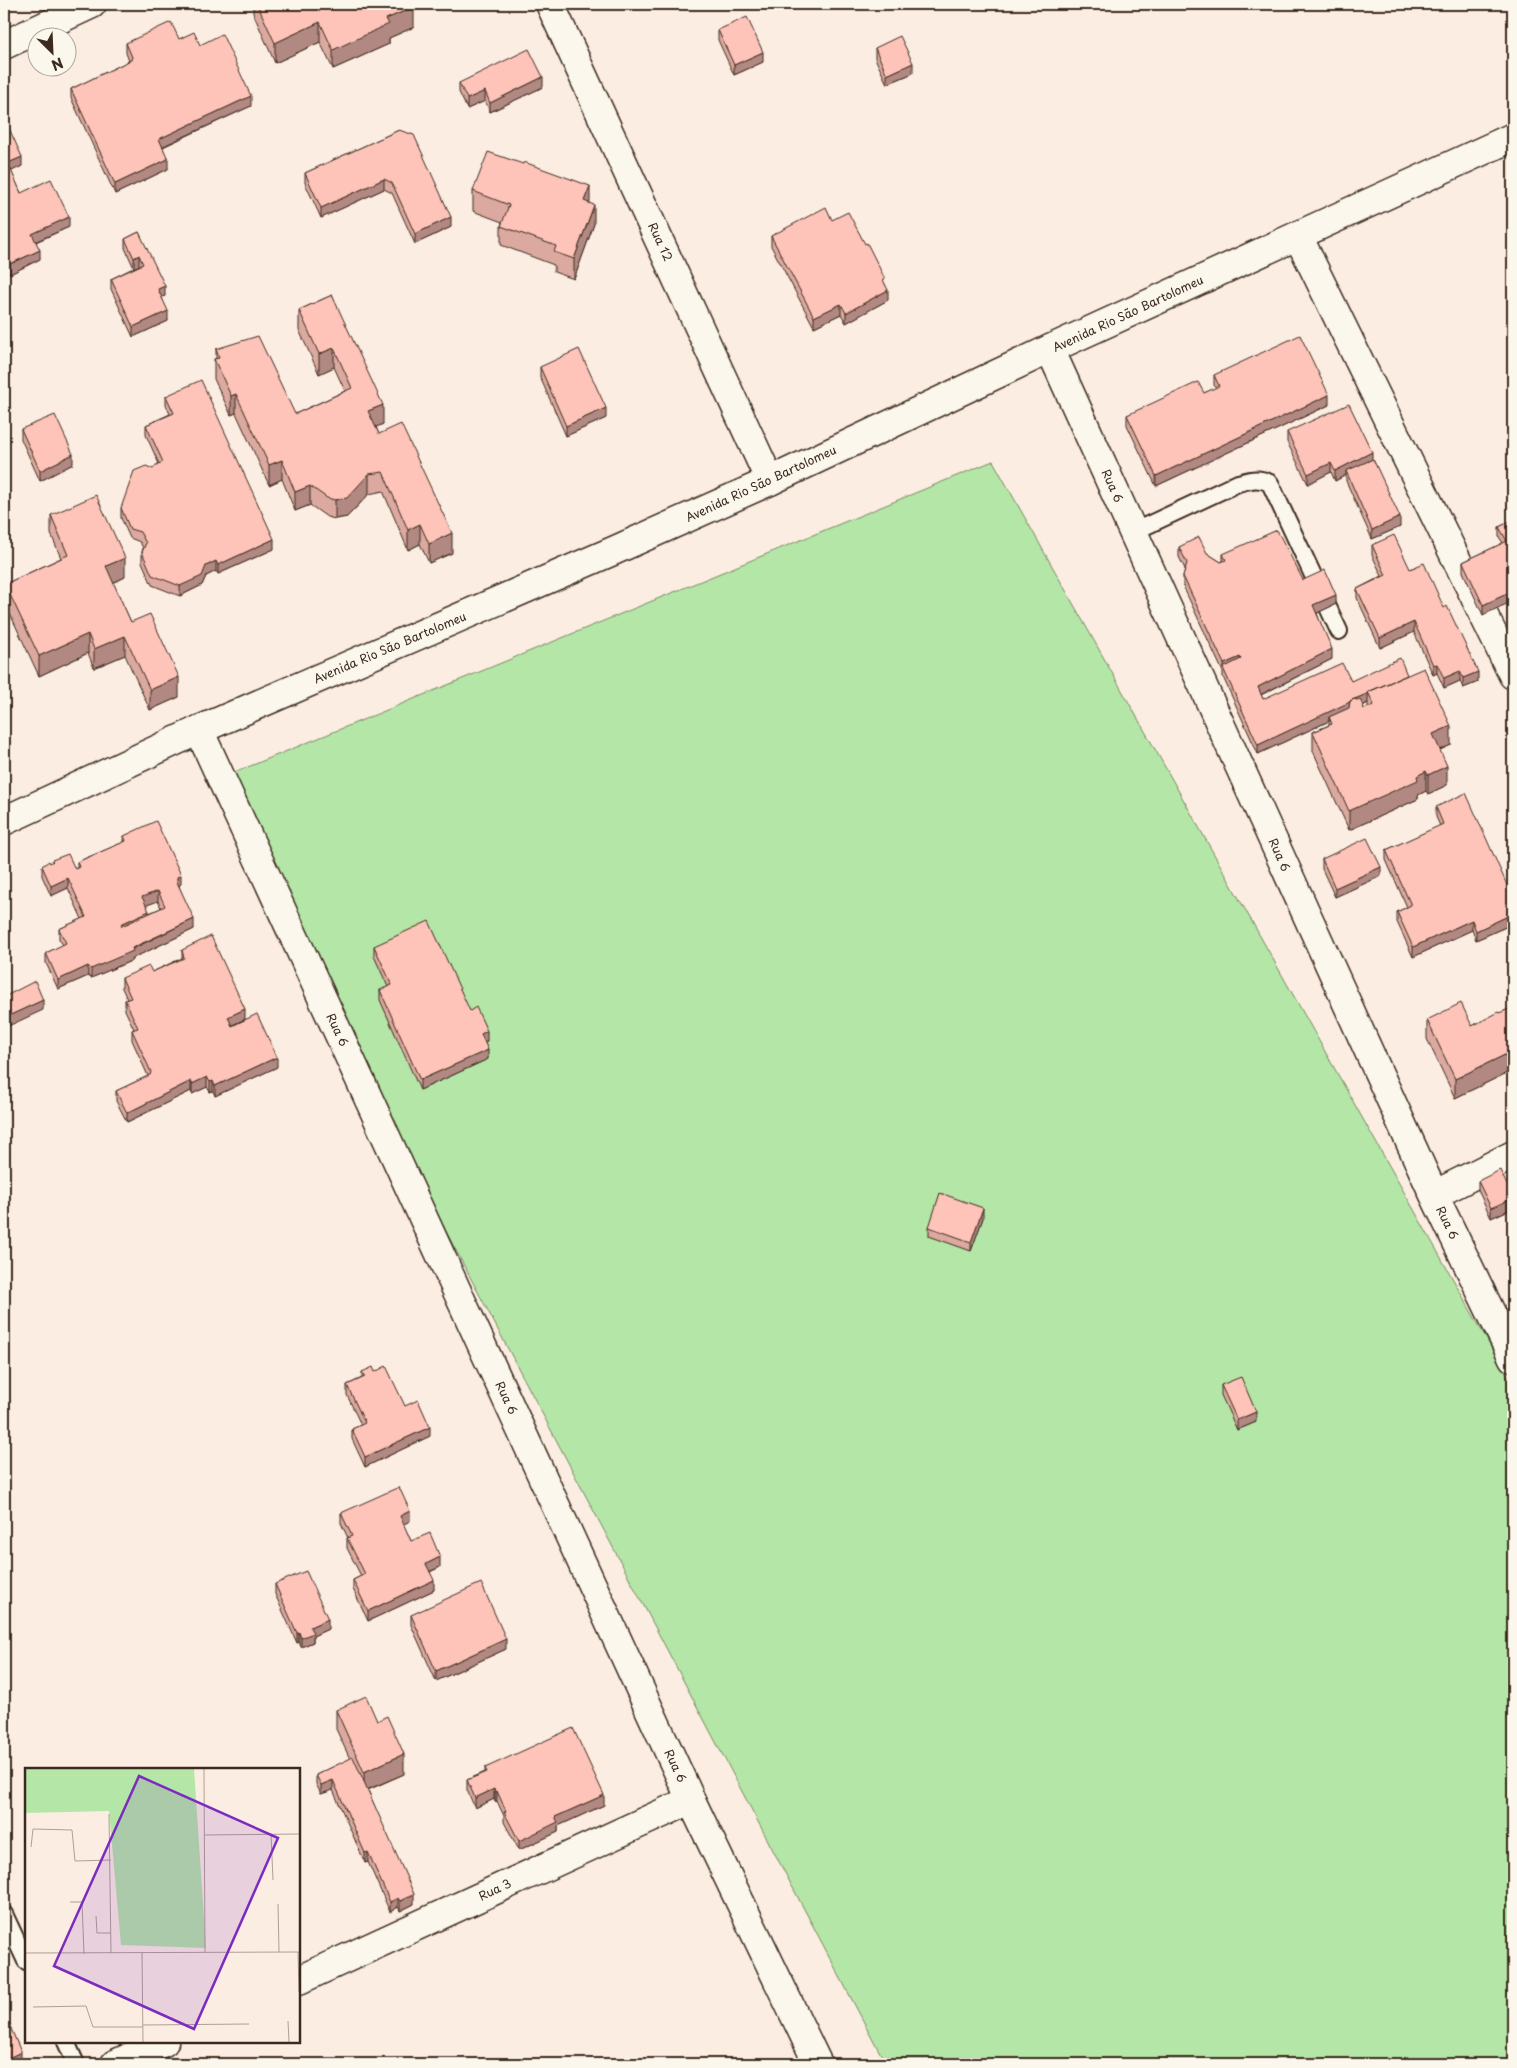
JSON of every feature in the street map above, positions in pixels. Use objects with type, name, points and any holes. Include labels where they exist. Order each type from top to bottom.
[{"type":"street","points":[[4,44],[92,4]]},
{"type":"street","name":"Rua 12","points":[[550,4],[770,481]]},
{"type":"street","name":"Avenida Rio São Bartolomeu","points":[[4,821],[199,730],[770,481],[1050,349],[1513,137]]},
{"type":"street","points":[[1298,236],[1513,675]]},
{"type":"street","name":"Rua 6","points":[[1050,349],[1434,1195],[1513,1358]]},
{"type":"street","name":"Rua 6","points":[[199,730],[691,1800],[818,2064]]},
{"type":"street","points":[[1434,1195],[1513,1155]]},
{"type":"street","name":"Rua 3","points":[[300,1980],[691,1800]]},
{"type":"street","points":[[115,2064],[162,2043]]},
{"type":"lane","points":[[1133,532],[1238,483],[1255,478],[1270,483],[1339,631]]},
{"type":"lane","points":[[4,1914],[25,1959]]},
{"type":"lane","points":[[66,2043],[76,2064]]},
{"type":"green space","points":[[993,461],[1513,1386],[1513,2064],[886,2064],[209,783]]},
{"type":"building","points":[[257,4],[294,4],[295,6],[300,4],[412,4],[414,7],[386,19],[389,24],[333,50],[320,22],[275,43]]},
{"type":"building","points":[[747,17],[763,52],[734,65],[718,30]]},
{"type":"building","points":[[171,22],[179,39],[194,32],[200,45],[222,34],[251,96],[159,139],[168,159],[115,184],[71,89],[131,60],[132,57],[126,43]]},
{"type":"building","points":[[900,36],[913,63],[887,75],[875,48]]},
{"type":"building","points":[[529,49],[543,77],[490,103],[485,91],[467,99],[459,83]]},
{"type":"building","points":[[8,126],[22,157],[8,163],[21,193],[51,179],[69,217],[32,234],[40,250],[10,264],[4,252],[4,128]]},
{"type":"building","points":[[399,130],[414,135],[451,217],[415,234],[392,183],[384,179],[321,208],[305,173]]},
{"type":"building","points":[[488,152],[523,164],[524,162],[590,186],[584,201],[594,205],[574,259],[554,252],[556,246],[501,226],[509,205],[473,191]]},
{"type":"building","points":[[826,207],[832,220],[848,212],[865,244],[867,243],[885,279],[883,280],[888,290],[846,313],[841,304],[814,317],[771,236]]},
{"type":"building","points":[[139,232],[165,286],[158,289],[168,311],[133,327],[111,279],[143,264],[139,255],[134,258],[125,239]]},
{"type":"building","points":[[332,295],[383,405],[368,411],[379,434],[401,424],[452,533],[429,544],[420,524],[408,530],[383,472],[369,474],[347,498],[335,500],[327,498],[310,486],[295,492],[282,460],[269,465],[236,394],[231,396],[214,359],[219,358],[216,349],[258,336],[295,414],[352,388],[334,348],[319,354],[299,310]]},
{"type":"building","points":[[1300,335],[1329,395],[1156,476],[1127,415],[1198,382],[1204,393],[1219,386],[1214,375]]},
{"type":"building","points":[[579,349],[606,408],[566,426],[540,367]]},
{"type":"building","points":[[201,380],[274,539],[218,565],[216,561],[206,566],[202,576],[180,586],[152,575],[142,552],[146,543],[140,532],[130,529],[121,508],[134,471],[146,466],[153,469],[156,465],[163,462],[146,425],[174,413],[166,396]]},
{"type":"building","points":[[1349,404],[1372,452],[1335,471],[1331,463],[1308,474],[1287,432]]},
{"type":"building","points":[[55,415],[73,454],[40,471],[21,429]]},
{"type":"building","points":[[1373,459],[1400,517],[1372,530],[1346,471]]},
{"type":"building","points":[[96,495],[125,558],[106,566],[131,622],[150,614],[179,677],[150,690],[125,636],[94,649],[88,634],[39,656],[5,584],[68,555],[51,515]]},
{"type":"building","points":[[1513,520],[1513,591],[1483,605],[1463,562],[1507,541],[1499,527]]},
{"type":"building","points":[[1277,530],[1303,580],[1325,570],[1336,595],[1313,605],[1332,649],[1258,687],[1263,699],[1342,663],[1351,681],[1400,658],[1407,675],[1258,745],[1223,668],[1241,659],[1240,657],[1224,664],[1183,576],[1187,563],[1179,547],[1199,537],[1207,553],[1221,562],[1226,560],[1223,554]]},
{"type":"building","points":[[1394,535],[1410,569],[1424,563],[1444,608],[1447,606],[1478,672],[1463,678],[1460,671],[1444,678],[1437,664],[1433,665],[1414,622],[1380,638],[1357,589],[1386,575],[1372,545]]},
{"type":"building","points":[[1424,668],[1451,726],[1433,734],[1447,766],[1428,775],[1426,771],[1417,776],[1418,780],[1349,811],[1313,732],[1332,724],[1329,717],[1349,708],[1350,701],[1354,699],[1361,701],[1364,709],[1374,705],[1368,692]]},
{"type":"building","points":[[1466,793],[1511,894],[1513,893],[1513,905],[1510,906],[1510,915],[1476,931],[1472,920],[1413,947],[1397,912],[1411,905],[1386,850],[1443,824],[1436,807]]},
{"type":"building","points":[[156,821],[181,875],[177,877],[177,882],[194,919],[132,948],[133,951],[91,969],[88,966],[58,980],[46,953],[66,943],[59,929],[86,917],[68,878],[51,886],[42,866],[49,861],[50,863],[52,860],[68,854],[75,869],[79,867],[77,862],[126,841],[124,836]],"holes":[[[158,891],[165,906],[122,926],[121,924],[149,911],[142,897]]]},
{"type":"building","points":[[1367,838],[1381,867],[1335,888],[1322,859]]},
{"type":"building","points":[[429,921],[470,1011],[476,1007],[487,1031],[481,1034],[488,1050],[420,1080],[380,990],[392,985],[374,946]]},
{"type":"building","points":[[211,936],[245,1009],[228,1017],[232,1026],[257,1014],[277,1057],[215,1086],[213,1081],[210,1082],[207,1077],[192,1084],[191,1081],[127,1113],[116,1091],[150,1075],[151,1072],[132,1030],[138,1028],[125,1000],[131,998],[122,978],[149,966],[152,972],[184,958],[182,950]]},
{"type":"building","points":[[35,981],[43,1000],[4,1018],[4,997]]},
{"type":"building","points":[[1461,1003],[1472,1026],[1513,1007],[1513,1051],[1455,1079],[1427,1020]]},
{"type":"building","points":[[1500,1170],[1513,1198],[1491,1208],[1478,1181]]},
{"type":"building","points":[[940,1193],[983,1208],[971,1242],[929,1227]]},
{"type":"building","points":[[386,1366],[405,1406],[418,1400],[430,1427],[365,1457],[352,1429],[365,1423],[347,1385],[365,1377],[362,1372],[373,1367],[375,1372]]},
{"type":"building","points":[[1241,1377],[1256,1412],[1237,1420],[1221,1385]]},
{"type":"building","points":[[399,1487],[410,1511],[400,1516],[411,1541],[430,1533],[440,1557],[426,1564],[434,1580],[368,1611],[353,1580],[365,1574],[347,1538],[352,1536],[341,1513]]},
{"type":"building","points":[[306,1571],[328,1619],[310,1627],[313,1633],[301,1638],[275,1584]]},
{"type":"building","points":[[481,1583],[506,1639],[436,1671],[411,1615]]},
{"type":"building","points":[[366,1696],[377,1721],[387,1716],[404,1754],[364,1772],[336,1710]]},
{"type":"building","points":[[573,1728],[604,1795],[555,1817],[558,1822],[519,1841],[504,1812],[506,1811],[497,1791],[495,1792],[494,1789],[475,1798],[467,1780],[487,1772],[485,1768]]},
{"type":"building","points":[[353,1757],[414,1894],[400,1901],[398,1898],[390,1902],[368,1852],[365,1853],[333,1780],[321,1785],[316,1775]]},
{"type":"building","points":[[6,2017],[21,2052],[6,2059],[4,2054],[4,2018]]}]
